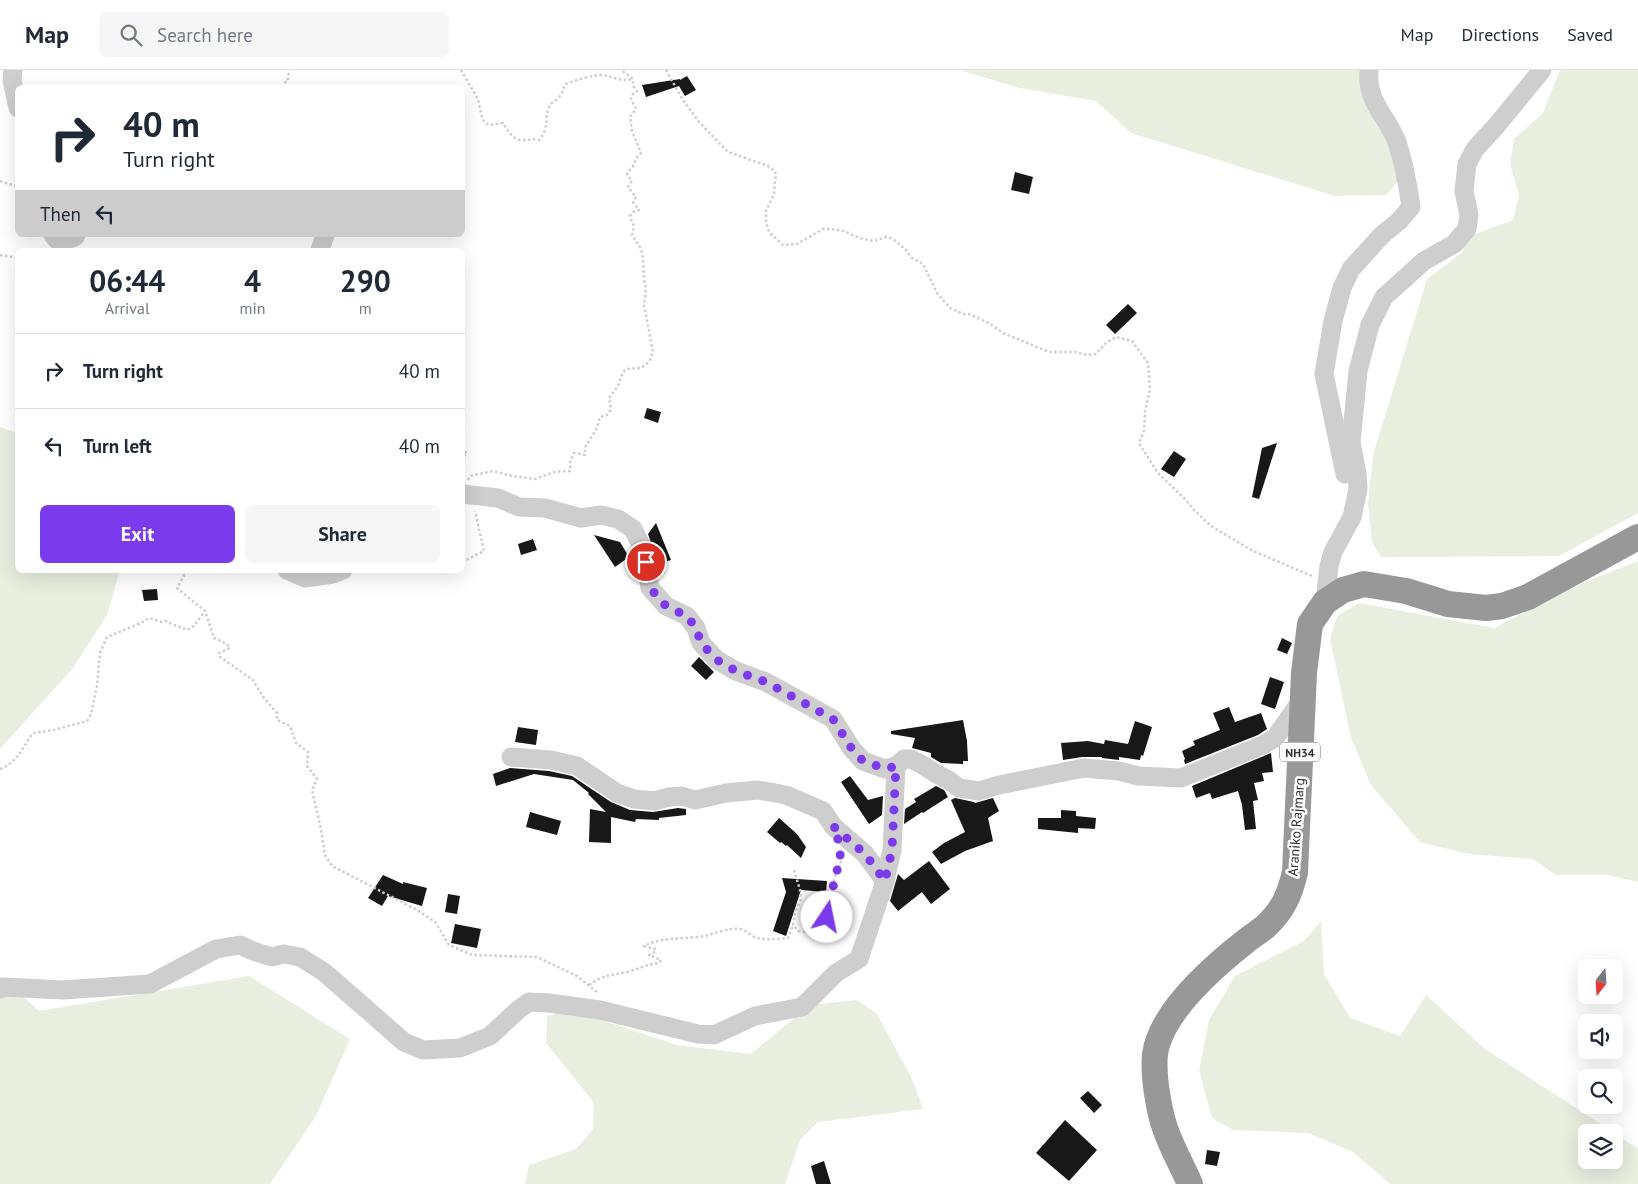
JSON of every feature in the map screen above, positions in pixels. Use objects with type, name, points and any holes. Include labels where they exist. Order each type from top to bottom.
[{"type":"highway","name":"Araniko Rajmarg","points":[[1190,1184],[1164,1126],[1156,1089],[1156,1054],[1163,1029],[1178,1007],[1204,977],[1246,940],[1266,926],[1280,909],[1291,890],[1295,872],[1304,673],[1310,624],[1326,592],[1343,590],[1364,584],[1406,591],[1448,604],[1486,608],[1502,606],[1528,597],[1638,537]]},
{"type":"street","points":[[12,70],[15,94]]},
{"type":"street","points":[[1356,501],[1346,478],[1324,374],[1333,321],[1342,288],[1351,269],[1411,207],[1407,181],[1396,140],[1373,101],[1368,79],[1369,70]]},
{"type":"street","points":[[1326,592],[1329,566],[1333,552],[1352,517],[1358,489],[1352,442],[1358,371],[1370,325],[1384,297],[1424,261],[1454,244],[1467,229],[1469,215],[1464,191],[1467,164],[1475,149],[1542,70]]},
{"type":"street","points":[[55,237],[57,240],[65,241],[75,237]]},
{"type":"street","points":[[465,493],[498,498],[519,507],[545,508],[581,518],[601,515],[618,519],[633,529],[640,543],[646,562],[650,588],[666,606],[687,616],[696,628],[701,643],[717,660],[736,671],[766,682],[833,719],[852,749],[863,761],[886,769],[896,766],[904,759],[911,759],[950,780],[959,788],[979,791],[999,785],[1084,768],[1119,770],[1138,776],[1181,778],[1263,745],[1275,738],[1303,698]]},
{"type":"street","points":[[294,573],[305,578],[336,573]]},
{"type":"street","points":[[511,757],[551,760],[577,766],[617,794],[634,799],[654,800],[669,796],[682,796],[695,800],[726,793],[758,790],[786,795],[823,812],[833,826],[865,854],[885,881]]},
{"type":"street","points":[[0,989],[4,987],[63,990],[150,984],[216,949],[240,945],[272,956],[284,954],[300,957],[324,972],[404,1042],[423,1050],[460,1048],[490,1036],[529,1002],[549,1002],[600,1010],[698,1034],[714,1035],[754,1016],[802,1007],[836,974],[859,959],[885,881],[892,850],[896,766]]},
{"type":"path","points":[[287,85],[285,81],[288,79],[289,70]]},
{"type":"path","points":[[461,70],[478,99],[485,123],[490,125],[503,123],[515,138],[521,141],[534,138],[539,140],[548,121],[547,114],[551,104],[560,96],[565,84],[601,75],[618,80],[633,79]]},
{"type":"path","points":[[622,70],[633,79]]},
{"type":"path","points":[[666,70],[683,100],[699,122],[728,152],[768,166],[775,171],[774,194],[766,211],[766,223],[769,232],[783,245],[797,244],[824,229],[844,231],[859,238],[874,241],[886,238],[892,239],[912,258],[922,264],[937,293],[950,308],[989,323],[1003,333],[1049,352],[1075,352],[1087,355],[1096,354],[1107,342],[1116,337],[1132,342],[1148,363],[1150,389],[1144,431],[1138,443],[1157,472],[1211,526],[1326,592]]},
{"type":"path","points":[[465,488],[470,476],[493,470],[512,476],[535,479],[554,472],[570,472],[570,462],[574,453],[585,454],[585,447],[597,428],[600,417],[608,415],[611,409],[609,398],[618,386],[623,372],[641,368],[650,362],[653,352],[644,305],[646,288],[643,258],[641,249],[632,235],[634,227],[630,216],[633,212],[639,210],[632,202],[636,197],[628,186],[632,181],[627,175],[640,153],[632,131],[630,117],[636,109],[631,98],[637,91],[633,86],[633,79]]},
{"type":"path","points":[[0,180],[15,186]]},
{"type":"path","points":[[0,255],[15,258]]},
{"type":"path","points":[[465,496],[475,510],[484,551],[465,560]]},
{"type":"path","points":[[185,573],[177,588],[205,611],[214,638],[230,648],[219,653],[220,657],[253,680],[264,698],[277,713],[278,720],[290,726],[296,743],[308,752],[308,766],[316,779],[312,790],[322,829],[325,855],[332,866],[417,910],[435,922],[449,946],[472,955],[537,957],[577,976],[602,996]]},
{"type":"path","points":[[0,769],[22,752],[33,733],[54,730],[87,720],[91,714],[97,686],[100,653],[106,637],[149,618],[162,622],[166,621],[187,630],[194,626],[205,611]]},
{"type":"path","points":[[793,925],[798,931],[805,932],[827,917],[836,872],[841,864],[839,842],[833,826]]},
{"type":"path","points":[[588,985],[599,978],[628,972],[648,964],[659,963],[661,960],[650,955],[656,951],[655,948],[644,946],[655,941],[698,937],[733,929],[742,929],[756,938],[788,938],[801,899],[794,870]]},
{"type":"green space","points":[[960,70],[1359,70],[1361,84],[1403,176],[1386,195],[1335,196],[1131,133],[1096,101],[1020,88]]},
{"type":"green space","points":[[1560,70],[1638,70],[1638,513],[1559,556],[1381,557],[1372,542],[1368,503],[1373,455],[1427,279],[1464,251],[1456,241],[1513,220],[1519,195],[1510,164],[1514,139],[1543,113]]},
{"type":"green space","points":[[0,427],[15,432],[15,573],[119,573],[107,615],[73,668],[0,749]]},
{"type":"green space","points":[[1638,561],[1638,882],[1608,875],[1556,875],[1533,859],[1469,854],[1420,842],[1371,785],[1351,738],[1330,639],[1337,616],[1359,603],[1494,628],[1587,581]]},
{"type":"green space","points":[[1321,921],[1324,974],[1350,1018],[1400,1036],[1426,995],[1485,1049],[1578,1109],[1578,1114],[1585,1114],[1601,1124],[1578,1124],[1578,1169],[1623,1169],[1623,1139],[1638,1149],[1638,1184],[1390,1184],[1353,1152],[1308,1133],[1233,1130],[1212,1118],[1199,1070],[1209,1020],[1235,976],[1304,941]]},
{"type":"green space","points":[[0,976],[39,1011],[249,976],[350,1039],[316,1116],[270,1184],[0,1184]]},
{"type":"green space","points":[[857,1000],[877,1014],[912,1079],[923,1109],[818,1122],[800,1140],[785,1184],[525,1184],[529,1165],[576,1149],[593,1129],[594,1103],[546,1043],[547,1016],[571,1010],[677,1045],[751,1054],[810,1005]]},
{"type":"building","points":[[687,76],[696,90],[685,96],[679,86],[646,97],[642,85],[680,80]]},
{"type":"building","points":[[1015,172],[1033,177],[1029,194],[1011,190]]},
{"type":"building","points":[[1128,304],[1137,313],[1115,334],[1106,325]]},
{"type":"building","points":[[647,408],[661,412],[658,423],[644,418]]},
{"type":"building","points":[[1277,443],[1259,499],[1252,497],[1262,448]]},
{"type":"building","points":[[1174,451],[1186,459],[1174,477],[1161,469]]},
{"type":"building","points":[[656,523],[671,560],[658,564],[648,534]]},
{"type":"building","points":[[594,535],[620,542],[629,557],[615,567]]},
{"type":"building","points":[[533,539],[537,550],[521,555],[518,544]]},
{"type":"building","points":[[157,589],[158,600],[144,601],[142,590]]},
{"type":"building","points":[[1282,638],[1292,643],[1287,654],[1277,650]]},
{"type":"building","points":[[699,657],[714,672],[706,680],[691,666]]},
{"type":"building","points":[[1270,677],[1284,682],[1275,709],[1261,704]]},
{"type":"building","points":[[1229,707],[1235,722],[1261,713],[1267,729],[1258,735],[1185,764],[1182,751],[1195,745],[1193,741],[1220,730],[1213,713]]},
{"type":"building","points":[[963,720],[968,761],[963,761],[963,764],[941,763],[931,757],[931,753],[912,748],[915,738],[891,734],[891,731]]},
{"type":"building","points":[[1135,721],[1152,727],[1140,760],[1119,757],[1119,760],[1102,757],[1082,757],[1063,760],[1061,743],[1088,741],[1104,744],[1105,740],[1128,744]]},
{"type":"building","points":[[518,727],[538,730],[536,745],[515,742]]},
{"type":"building","points":[[1271,753],[1273,772],[1262,773],[1264,781],[1254,783],[1258,800],[1253,801],[1256,829],[1245,830],[1238,791],[1212,799],[1210,793],[1196,798],[1192,786]]},
{"type":"building","points":[[510,768],[549,771],[572,776],[611,802],[630,810],[653,812],[678,808],[686,809],[686,815],[659,818],[659,820],[636,819],[635,822],[611,817],[611,843],[589,842],[590,809],[606,812],[589,793],[573,780],[534,774],[496,786],[493,774]]},
{"type":"building","points":[[850,776],[868,800],[883,796],[882,815],[869,824],[841,782]]},
{"type":"building","points":[[936,786],[944,790],[948,797],[904,824],[905,809],[916,802],[914,799]]},
{"type":"building","points":[[955,798],[975,803],[993,798],[999,811],[988,818],[993,841],[965,851],[941,864],[932,852],[965,832],[951,800]]},
{"type":"building","points":[[1061,810],[1076,811],[1076,816],[1096,818],[1095,829],[1078,828],[1078,833],[1038,829],[1038,818],[1061,818]]},
{"type":"building","points":[[530,812],[561,821],[557,835],[526,827]]},
{"type":"building","points":[[779,818],[797,834],[806,847],[801,858],[787,845],[780,843],[767,832]]},
{"type":"building","points":[[929,861],[950,889],[931,904],[922,892],[898,911],[890,901],[898,874],[904,880]]},
{"type":"building","points":[[383,875],[403,884],[403,882],[427,888],[422,906],[388,896],[382,906],[368,898]]},
{"type":"building","points":[[782,878],[827,881],[826,892],[801,890],[786,936],[773,931],[786,892]]},
{"type":"building","points":[[448,894],[460,896],[457,914],[445,912]]},
{"type":"building","points":[[455,924],[481,929],[477,948],[451,943]]},
{"type":"building","points":[[1088,1091],[1102,1105],[1094,1113],[1080,1098]]},
{"type":"building","points":[[1065,1120],[1097,1150],[1069,1181],[1036,1153]]},
{"type":"building","points":[[1207,1150],[1220,1152],[1217,1166],[1205,1164]]},
{"type":"building","points":[[824,1161],[831,1184],[816,1184],[811,1166]]},
{"type":"route","points":[[646,562],[650,588],[666,606],[687,616],[696,628],[701,643],[717,660],[736,671],[766,682],[833,719],[852,749],[863,761],[886,769],[896,766],[892,850],[885,881],[865,854],[833,826],[839,842],[841,864],[836,872],[827,917]]}]
